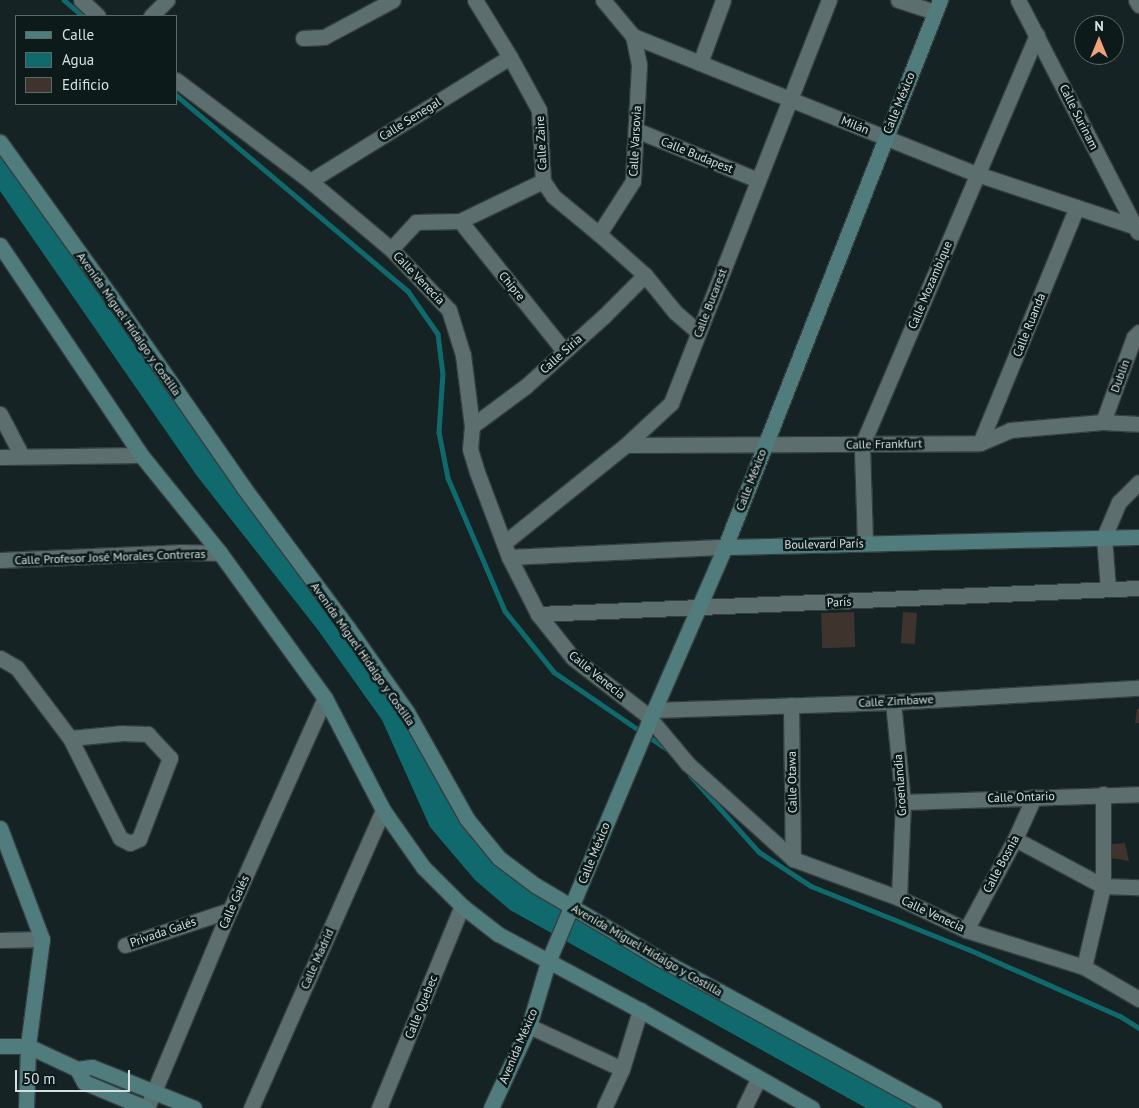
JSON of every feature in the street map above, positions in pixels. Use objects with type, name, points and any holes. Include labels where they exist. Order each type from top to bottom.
[{"type":"main road","name":"Calle México","points":[[550,959],[635,754],[725,547],[937,6]]},
{"type":"main road","name":"Avenida Miguel Hidalgo y Costilla","points":[[0,142],[110,295],[244,488],[348,628],[407,712],[466,819],[499,858],[535,886],[571,908],[662,960],[934,1108]]},
{"type":"main road","points":[[0,245],[141,455],[220,553],[325,698],[383,810],[423,867],[462,906],[498,934],[550,959],[812,1108]]},
{"type":"main road","name":"Boulevard París","points":[[725,547],[1139,537]]},
{"type":"main road","points":[[1,831],[42,939],[28,1046],[26,1108]]},
{"type":"main road","name":"Avenida México","points":[[491,1108],[529,1026],[550,959]]},
{"type":"main road","points":[[0,1046],[28,1046],[78,1069],[92,1067],[194,1108]]},
{"type":"main road","points":[[78,1069],[84,1082],[147,1108]]},
{"type":"street","points":[[81,0],[97,15]]},
{"type":"street","points":[[152,15],[167,0]]},
{"type":"street","points":[[302,38],[324,37],[393,0]]},
{"type":"street","name":"Calle Zaire","points":[[460,221],[543,180],[539,110],[510,57],[475,0]]},
{"type":"street","name":"Calle Varsovia","points":[[599,234],[633,181],[639,65],[633,36],[603,0]]},
{"type":"street","points":[[700,63],[724,0]]},
{"type":"street","name":"Calle Bucarest","points":[[507,550],[671,404],[830,0]]},
{"type":"street","points":[[898,0],[937,6]]},
{"type":"street","name":"Calle Surinam","points":[[1018,0],[1138,229]]},
{"type":"street","points":[[1136,0],[1139,5]]},
{"type":"street","name":"Calle Mozambique","points":[[865,543],[862,445],[1037,35]]},
{"type":"street","name":"Milán","points":[[633,36],[977,174],[1138,229]]},
{"type":"street","name":"Calle Senegal","points":[[310,181],[510,57]]},
{"type":"street","name":"Calle Venecia","points":[[178,82],[310,181],[391,248],[449,310],[463,355],[472,426],[470,448],[507,550],[538,614],[573,658],[651,717],[688,764],[793,859],[899,898],[966,930],[1084,968],[1139,1000]]},
{"type":"street","name":"Calle Budapest","points":[[636,130],[758,180]]},
{"type":"street","points":[[543,180],[553,196],[645,275],[675,312],[698,332]]},
{"type":"street","name":"Calle Ruanda","points":[[980,443],[1077,207]]},
{"type":"street","points":[[391,248],[416,222],[460,221]]},
{"type":"street","name":"Chipre","points":[[460,221],[564,351]]},
{"type":"street","name":"Calle Siria","points":[[472,426],[526,386],[604,316],[645,275]]},
{"type":"street","name":"Dublín","points":[[1103,422],[1134,337],[1139,332]]},
{"type":"street","points":[[0,414],[22,456]]},
{"type":"street","name":"Calle Frankfurt","points":[[626,445],[980,443],[1010,430],[1103,422],[1139,424]]},
{"type":"street","points":[[0,457],[141,455]]},
{"type":"street","points":[[1108,589],[1104,538],[1119,502],[1139,482]]},
{"type":"street","name":"Boulevard París","points":[[507,550],[725,547]]},
{"type":"street","name":"Calle Profesor José Morales Contreras","points":[[0,560],[180,552],[220,553]]},
{"type":"street","name":"París","points":[[538,614],[1139,588]]},
{"type":"street","points":[[0,658],[17,668],[70,738],[120,838],[130,843],[140,839],[170,758],[148,734],[123,733],[70,738]]},
{"type":"street","name":"Calle Zimbawe","points":[[651,717],[790,705],[893,702],[1139,688]]},
{"type":"street","name":"Calle Galés","points":[[147,1108],[230,910],[325,698]]},
{"type":"street","name":"Groenlandia","points":[[893,702],[903,802],[899,898]]},
{"type":"street","name":"Calle Otawa","points":[[790,705],[793,859]]},
{"type":"street","points":[[1084,968],[1103,886],[1103,794]]},
{"type":"street","name":"Calle Ontario","points":[[903,802],[1139,794]]},
{"type":"street","name":"Calle Bosnia","points":[[966,930],[1015,839],[1034,797]]},
{"type":"street","name":"Calle Madrid","points":[[251,1108],[383,810]]},
{"type":"street","points":[[1015,839],[1103,886],[1139,888]]},
{"type":"street","name":"Calle Quebec","points":[[379,1108],[462,906]]},
{"type":"street","name":"Privada Galés","points":[[125,945],[230,910]]},
{"type":"street","points":[[0,940],[42,939]]},
{"type":"street","points":[[604,1108],[622,1069],[640,1010]]},
{"type":"street","points":[[529,1026],[622,1069]]},
{"type":"street","points":[[744,1108],[758,1079]]},
{"type":"water","points":[[0,150],[401,711],[441,790],[475,839],[514,880],[917,1108],[866,1108],[510,910],[475,880],[430,827],[382,720],[318,630],[197,476],[0,191]]},
{"type":"building","points":[[854,612],[855,647],[822,648],[821,613]]},
{"type":"building","points":[[903,612],[917,613],[915,644],[901,643]]},
{"type":"building","points":[[1137,709],[1139,709],[1139,723],[1135,723]]},
{"type":"building","points":[[1125,843],[1129,861],[1111,858],[1112,844]]},
{"type":"waterway","points":[[64,0],[82,15]]},
{"type":"waterway","points":[[178,97],[408,291],[438,334],[443,373],[439,432],[448,478],[505,611],[554,672],[667,749]]},
{"type":"waterway","points":[[690,775],[759,852],[811,886],[968,949],[1120,1016],[1139,1028]]}]
